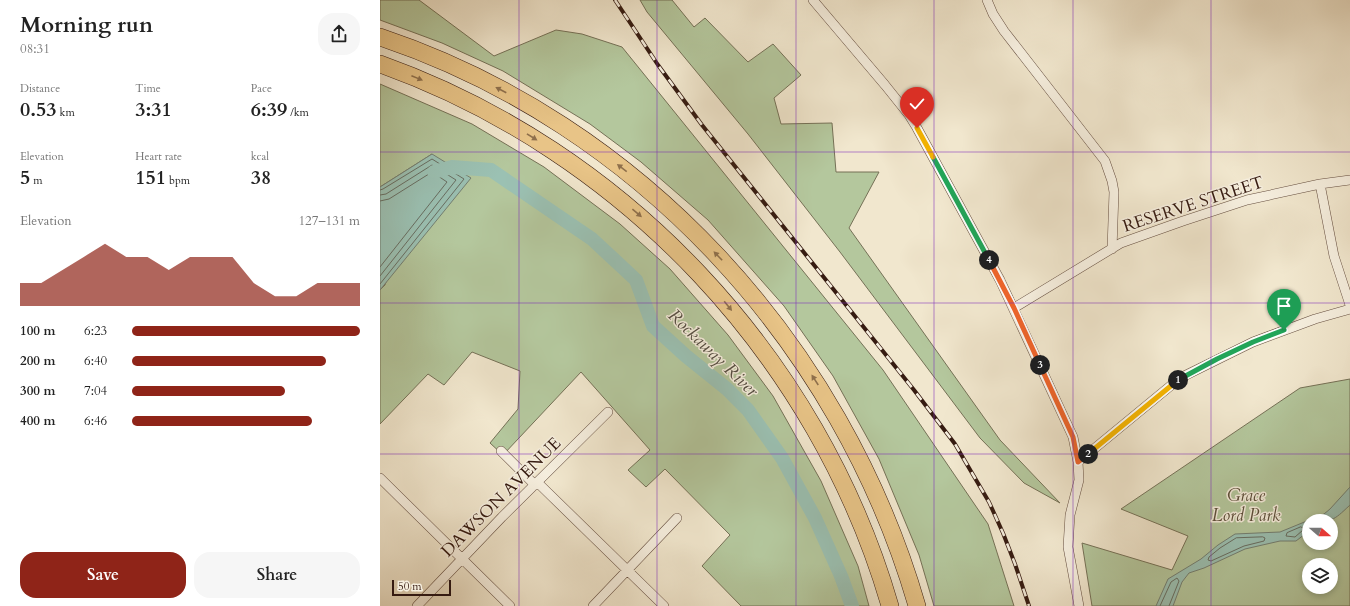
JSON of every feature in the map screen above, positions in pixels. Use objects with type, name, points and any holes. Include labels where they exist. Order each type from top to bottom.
[{"type":"highway","points":[[380,37],[439,60],[518,99],[543,113],[592,145],[638,181],[724,262],[780,330],[870,466],[887,500],[906,546],[926,606]]},
{"type":"highway","points":[[380,64],[403,72],[456,95],[506,121],[554,151],[601,184],[639,215],[705,279],[738,317],[764,351],[818,434],[835,466],[864,531],[890,606]]},
{"type":"highway","points":[[829,402],[858,455],[882,508],[901,556],[917,606]]},
{"type":"street","points":[[813,0],[909,115],[929,148],[1014,308],[1073,437],[1078,462],[1079,480],[1070,515],[1068,547],[1079,606]]},
{"type":"street","points":[[987,0],[1004,31],[1105,161],[1114,192],[1112,249]]},
{"type":"street","name":"RESERVE STREET","points":[[1014,308],[1122,244],[1183,221],[1235,204],[1320,184],[1350,180]]},
{"type":"street","points":[[1320,184],[1334,256],[1350,306]]},
{"type":"street","points":[[1078,462],[1180,378],[1253,342],[1316,319],[1350,309]]},
{"type":"street","name":"DAWSON AVENUE","points":[[417,606],[608,412]]},
{"type":"street","points":[[501,451],[664,606]]},
{"type":"street","points":[[380,478],[510,606]]},
{"type":"street","points":[[593,606],[677,518]]},
{"type":"green space","points":[[380,0],[419,0],[494,56],[556,30],[582,34],[622,47],[883,370],[988,524],[1014,606],[934,606],[919,555],[879,459],[833,376],[784,306],[708,220],[641,162],[590,124],[503,71],[442,43],[380,20]]},
{"type":"green space","points":[[640,0],[672,0],[694,27],[705,18],[748,62],[773,44],[801,75],[774,98],[781,124],[832,123],[836,172],[879,172],[849,228],[1000,440],[1060,503],[1024,483],[980,438],[840,252],[748,134],[647,12]]},
{"type":"green space","points":[[380,84],[472,124],[544,167],[620,224],[670,269],[728,335],[773,396],[821,481],[858,566],[869,606],[741,606],[702,566],[730,535],[665,469],[646,487],[628,470],[650,450],[581,372],[503,455],[490,443],[518,409],[520,371],[472,352],[444,385],[428,374],[380,424],[380,290],[385,285],[432,154],[380,187]]},
{"type":"green space","name":"Grace Lord Park","points":[[1350,379],[1350,606],[1092,606],[1082,543],[1172,570],[1188,536],[1121,509],[1300,388]]},
{"type":"water","points":[[432,154],[471,178],[380,290],[380,187]]},
{"type":"water","points":[[1350,487],[1350,505],[1338,516],[1338,514],[1324,514]]},
{"type":"water","points":[[1302,523],[1302,536],[1296,541],[1280,541],[1245,549],[1204,568],[1189,573],[1182,582],[1173,606],[1156,606],[1168,579],[1201,559],[1218,545],[1235,534],[1280,532]]},
{"type":"waterway","name":"Rockaway River","points":[[434,172],[452,167],[491,170],[592,239],[636,280],[653,326],[686,356],[727,389],[748,410],[782,458],[815,518],[841,576],[852,606]]},
{"type":"railway","points":[[615,0],[658,65],[702,125],[914,390],[955,444],[989,502],[1015,564],[1029,606]]},
{"type":"route","points":[[917,128],[1014,308],[1073,437],[1078,462],[1180,378],[1253,342],[1284,330]]}]
